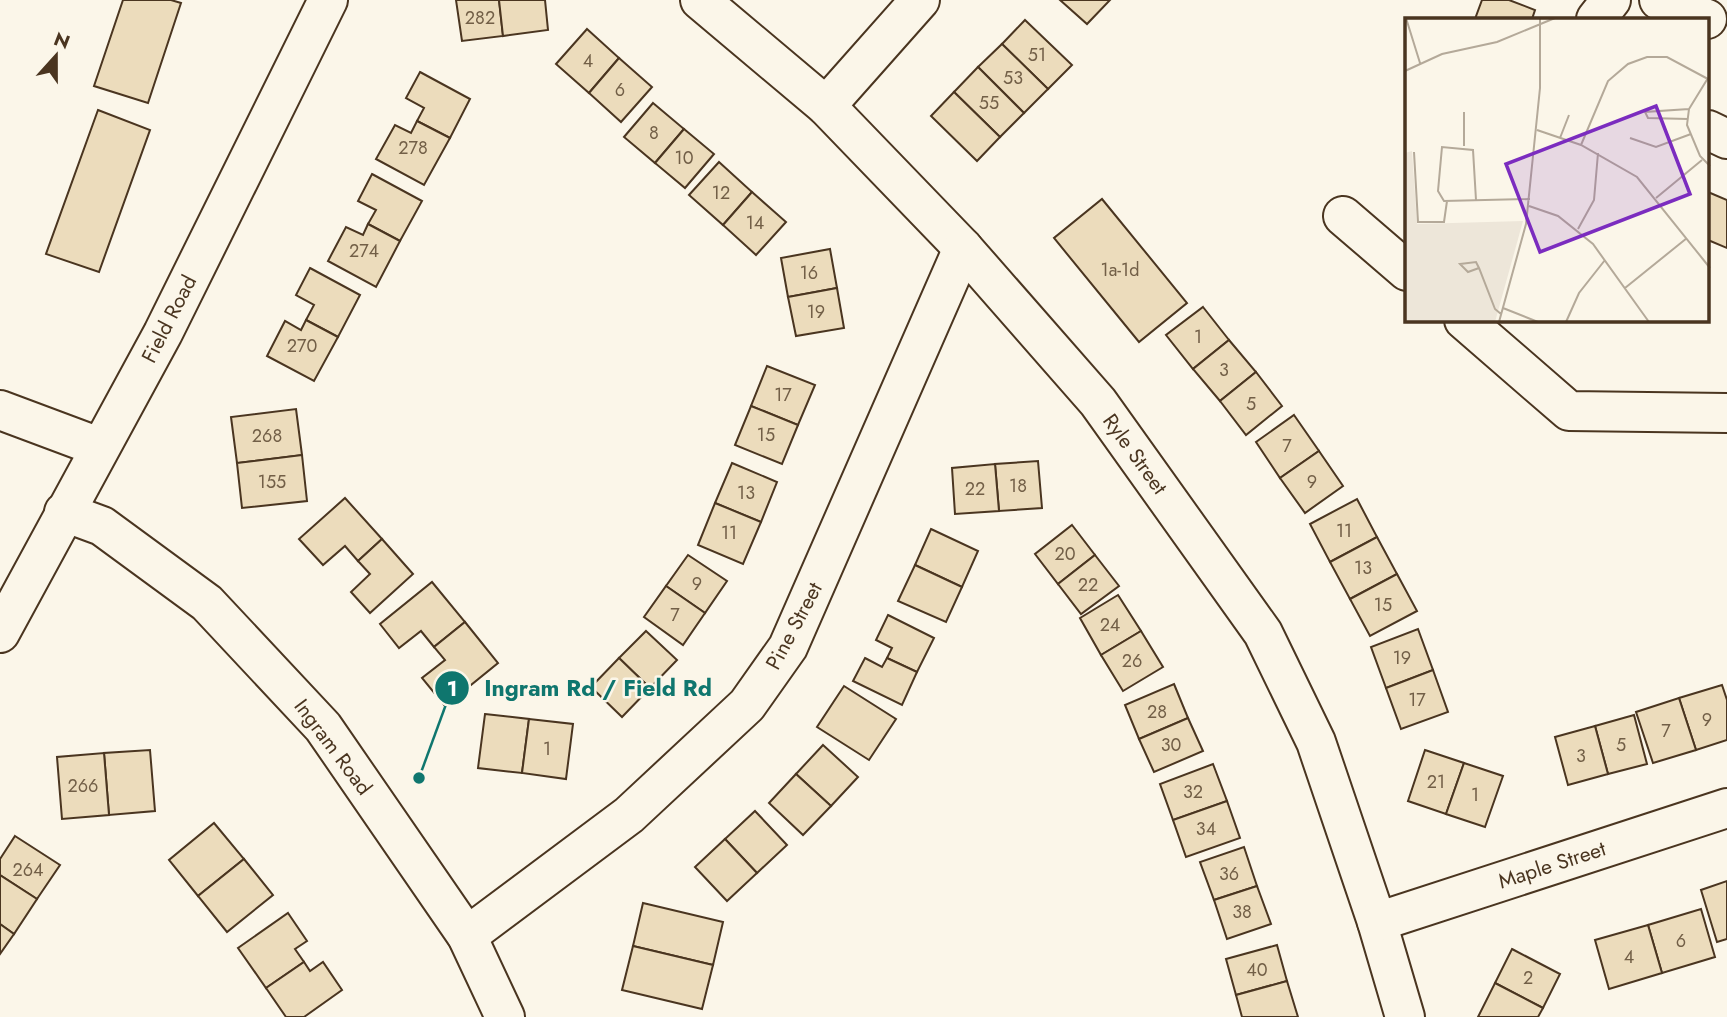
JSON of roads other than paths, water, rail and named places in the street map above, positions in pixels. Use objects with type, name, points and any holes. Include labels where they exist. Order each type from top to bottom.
[{"type":"street","name":"Field Road","points":[[0,633],[163,333],[328,0]]},
{"type":"street","name":"Ryle Street","points":[[700,0],[826,106],[963,248],[1098,402],[1263,634],[1316,742],[1377,922],[1405,1017]]},
{"type":"street","points":[[826,106],[920,0]]},
{"type":"street","points":[[1597,18],[1611,0]]},
{"type":"street","points":[[1659,0],[1704,18]]},
{"type":"street","points":[[1710,20],[1727,27]]},
{"type":"street","points":[[1710,132],[1727,139]]},
{"type":"street","points":[[1343,216],[1405,269]]},
{"type":"street","name":"Pine Street","points":[[467,936],[629,815],[747,705],[788,647],[963,248]]},
{"type":"street","points":[[1466,322],[1569,411],[1727,413]]},
{"type":"street","points":[[0,410],[99,447]]},
{"type":"street","name":"Ingram Road","points":[[64,512],[102,526],[207,603],[323,727],[467,936],[505,1017]]},
{"type":"street","name":"Maple Street","points":[[1377,922],[1727,808]]},
{"type":"place","name":"Ingram Rd / Field Rd","points":[[419,778]]}]
